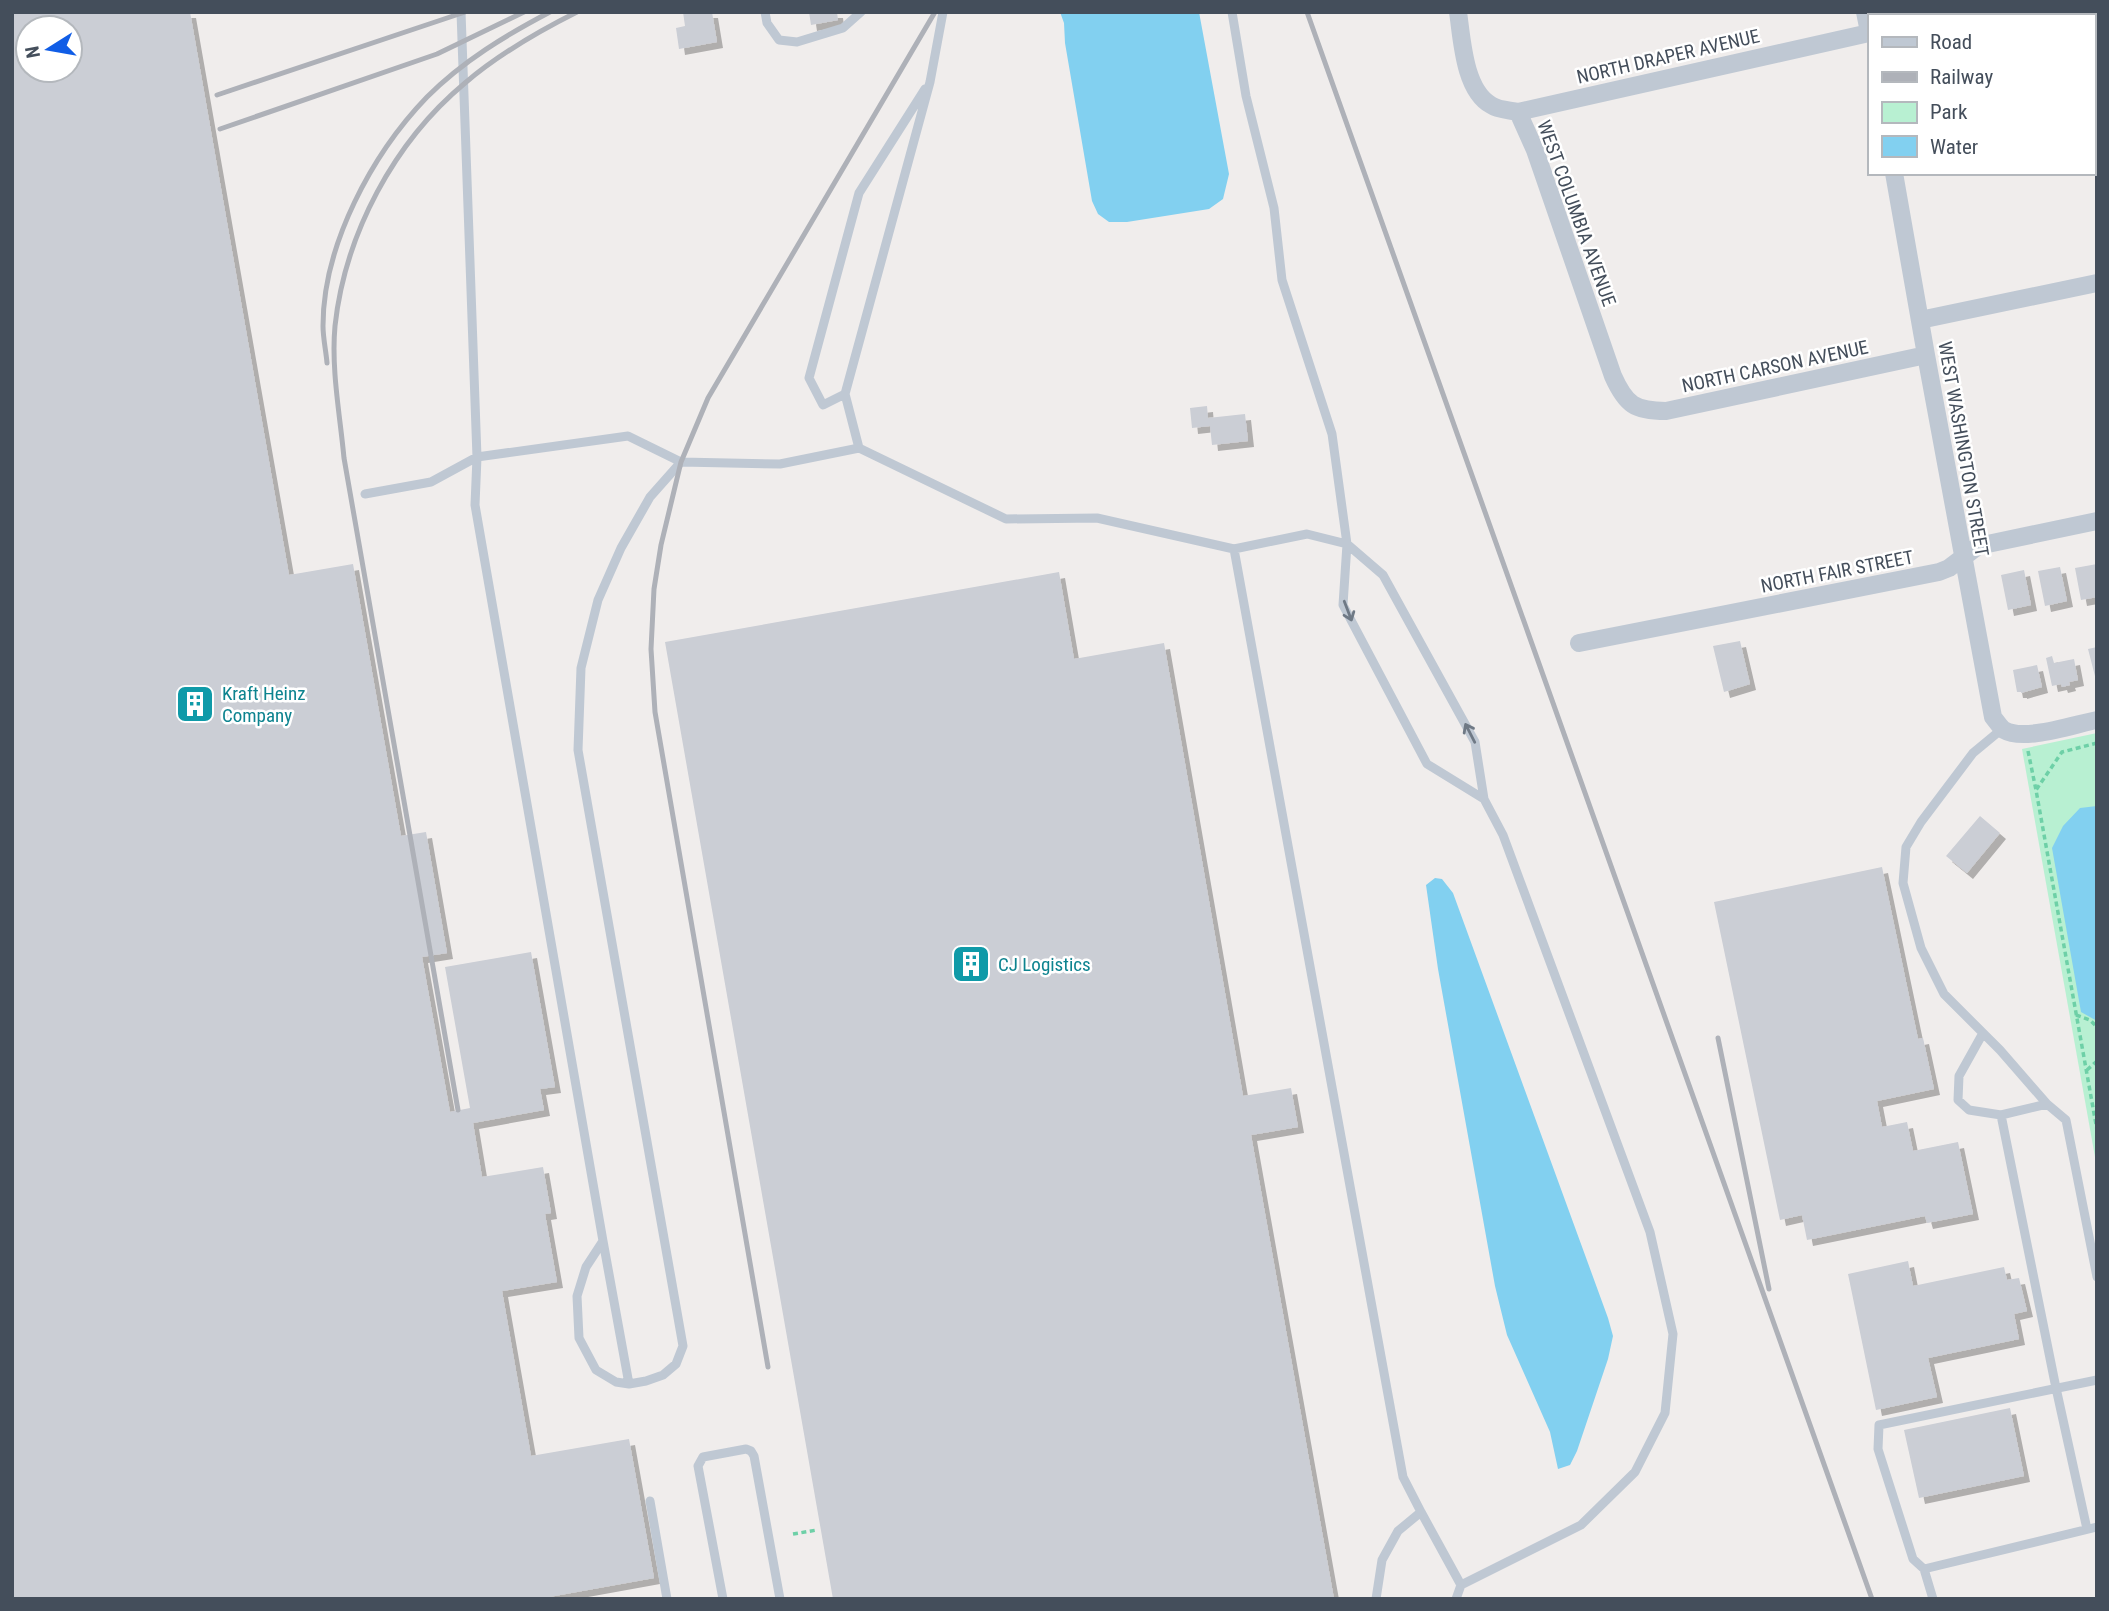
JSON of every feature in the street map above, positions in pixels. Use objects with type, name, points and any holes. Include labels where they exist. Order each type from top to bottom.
[{"type":"street","name":"WEST COLUMBIA AVENUE","points":[[1458,12],[1467,69],[1474,87],[1484,101],[1494,107],[1518,112],[1535,150],[1614,376],[1622,396],[1634,407]]},
{"type":"street","name":"NORTH DRAPER AVENUE","points":[[1518,112],[1868,33]]},
{"type":"street","name":"WEST WASHINGTON STREET","points":[[1894,175],[1993,718],[2002,729]]},
{"type":"street","points":[[1920,320],[2097,283]]},
{"type":"street","name":"NORTH CARSON AVENUE","points":[[1634,407],[1666,411],[1926,355]]},
{"type":"street","name":"NORTH FAIR STREET","points":[[1579,643],[1939,572],[1978,547],[2097,521]]},
{"type":"street","points":[[2002,729],[2013,734],[2043,732],[2097,720]]},
{"type":"lane","points":[[461,12],[477,457],[475,505],[629,1384]]},
{"type":"lane","points":[[765,12],[767,23],[779,40],[797,42],[843,28],[861,12]]},
{"type":"lane","points":[[859,448],[845,394],[930,82],[943,12]]},
{"type":"lane","points":[[1232,12],[1246,96],[1274,208],[1282,281],[1332,434],[1347,544],[1343,606],[1427,764],[1484,799]]},
{"type":"lane","points":[[845,394],[823,405],[808,378],[859,193],[930,82]]},
{"type":"lane","points":[[365,494],[431,482],[477,457],[628,436],[681,462],[780,464],[859,448],[1006,519],[1097,518],[1234,550],[1307,534],[1347,544],[1383,575],[1475,742],[1484,799],[1503,835],[1650,1232],[1673,1334],[1665,1413],[1635,1472],[1581,1525],[1461,1585],[1456,1599]]},
{"type":"lane","points":[[603,1241],[586,1267],[577,1296],[579,1338],[596,1370],[615,1382],[629,1384],[663,1375],[676,1364],[683,1346],[578,750],[581,668],[598,600],[621,548],[650,497],[681,462]]},
{"type":"lane","points":[[1234,550],[1404,1477],[1461,1585]]},
{"type":"lane","points":[[2002,729],[1973,753],[1921,822],[1906,847],[1903,883],[1921,948],[1944,994],[2047,1104],[2066,1120],[2097,1277]]},
{"type":"lane","points":[[1983,1033],[1959,1076],[1958,1100],[1969,1110],[2001,1115],[2047,1104]]},
{"type":"lane","points":[[1924,1569],[2092,1528],[2056,1388],[2001,1115]]},
{"type":"lane","points":[[1933,1599],[1924,1569],[1913,1559],[1878,1449],[1879,1425],[2097,1380]]},
{"type":"lane","points":[[723,1599],[698,1466],[703,1457],[746,1449],[754,1456],[780,1599]]},
{"type":"lane","points":[[650,1501],[667,1599]]},
{"type":"lane","points":[[1376,1599],[1382,1560],[1398,1531],[1421,1512]]},
{"type":"path","points":[[2036,790],[2062,751],[2097,743]]},
{"type":"path","points":[[2028,751],[2097,1130]]},
{"type":"path","points":[[2076,1015],[2090,1020],[2097,1027]]},
{"type":"path","points":[[2087,1070],[2097,1061]]},
{"type":"path","points":[[793,1534],[817,1530]]},
{"type":"green space","points":[[2097,733],[2097,1168],[2022,749]]},
{"type":"water","points":[[1060,12],[1199,12],[1229,174],[1223,199],[1209,209],[1127,222],[1109,222],[1098,214],[1092,201],[1065,43],[1064,23]]},
{"type":"water","points":[[2097,806],[2097,1021],[2081,1012],[2052,848],[2063,826],[2080,808]]},
{"type":"water","points":[[1435,878],[1442,879],[1453,893],[1613,1336],[1577,1451],[1570,1465],[1558,1469],[1550,1432],[1507,1335],[1495,1286],[1438,969],[1426,885]]},
{"type":"building","name":"Kraft Heinz Company","points":[[12,12],[190,12],[289,575],[353,564],[401,836],[426,832],[447,953],[422,957],[450,1112],[470,1108],[445,967],[531,952],[555,1087],[540,1089],[544,1110],[473,1123],[482,1177],[543,1167],[551,1213],[545,1214],[557,1282],[502,1291],[531,1456],[629,1439],[654,1578],[538,1599],[12,1599]]},
{"type":"building","points":[[683,12],[712,12],[717,42],[679,49],[676,28],[685,26]]},
{"type":"building","points":[[809,12],[837,12],[838,20],[811,25]]},
{"type":"building","points":[[1207,406],[1208,418],[1245,414],[1248,441],[1212,445],[1210,426],[1192,428],[1190,408]]},
{"type":"building","points":[[2097,564],[2097,597],[2081,600],[2075,568]]},
{"type":"building","points":[[2060,567],[2067,601],[2045,606],[2038,571]]},
{"type":"building","points":[[2024,570],[2031,605],[2008,610],[2001,575]]},
{"type":"building","name":"CJ Logistics","points":[[1059,572],[1074,659],[1164,643],[1243,1096],[1291,1088],[1298,1127],[1251,1135],[1334,1599],[833,1599],[665,642]]},
{"type":"building","points":[[1740,641],[1750,684],[1724,692],[1713,646]]},
{"type":"building","points":[[2097,647],[2097,680],[2096,680],[2088,649]]},
{"type":"building","points":[[2052,656],[2054,663],[2074,659],[2078,680],[2062,687],[2061,684],[2052,686],[2046,658]]},
{"type":"building","points":[[2037,665],[2042,687],[2017,692],[2013,670]]},
{"type":"building","points":[[1980,816],[2000,833],[1967,873],[1946,856]]},
{"type":"building","points":[[1882,867],[1918,1039],[1923,1038],[1934,1089],[1877,1101],[1882,1127],[1907,1122],[1913,1151],[1958,1142],[1973,1214],[1927,1223],[1925,1216],[1807,1240],[1802,1215],[1780,1220],[1714,902]]},
{"type":"building","points":[[1908,1261],[1913,1286],[2004,1267],[2007,1280],[2019,1278],[2027,1311],[2014,1314],[2019,1339],[1928,1358],[1937,1397],[1876,1410],[1848,1274]]},
{"type":"building","points":[[2010,1408],[2024,1476],[1919,1498],[1904,1430]]},
{"type":"railway","points":[[217,95],[465,12]]},
{"type":"railway","points":[[220,129],[437,54],[524,12]]},
{"type":"railway","points":[[327,363],[323,326],[325,295],[332,264],[341,233],[370,173],[407,120],[441,84],[486,50],[550,12]]},
{"type":"railway","points":[[458,1110],[344,458],[335,375],[335,326],[341,292],[362,224],[377,192],[416,133],[439,107],[491,62],[547,27],[577,12]]},
{"type":"railway","points":[[768,1367],[655,712],[651,649],[654,589],[661,545],[681,462],[708,398],[935,12]]},
{"type":"railway","points":[[1307,12],[1872,1599]]},
{"type":"railway","points":[[1718,1038],[1769,1289]]},
{"type":"place","name":"Kraft Heinz Company","points":[[195,704]]},
{"type":"place","name":"CJ Logistics","points":[[971,964]]}]
